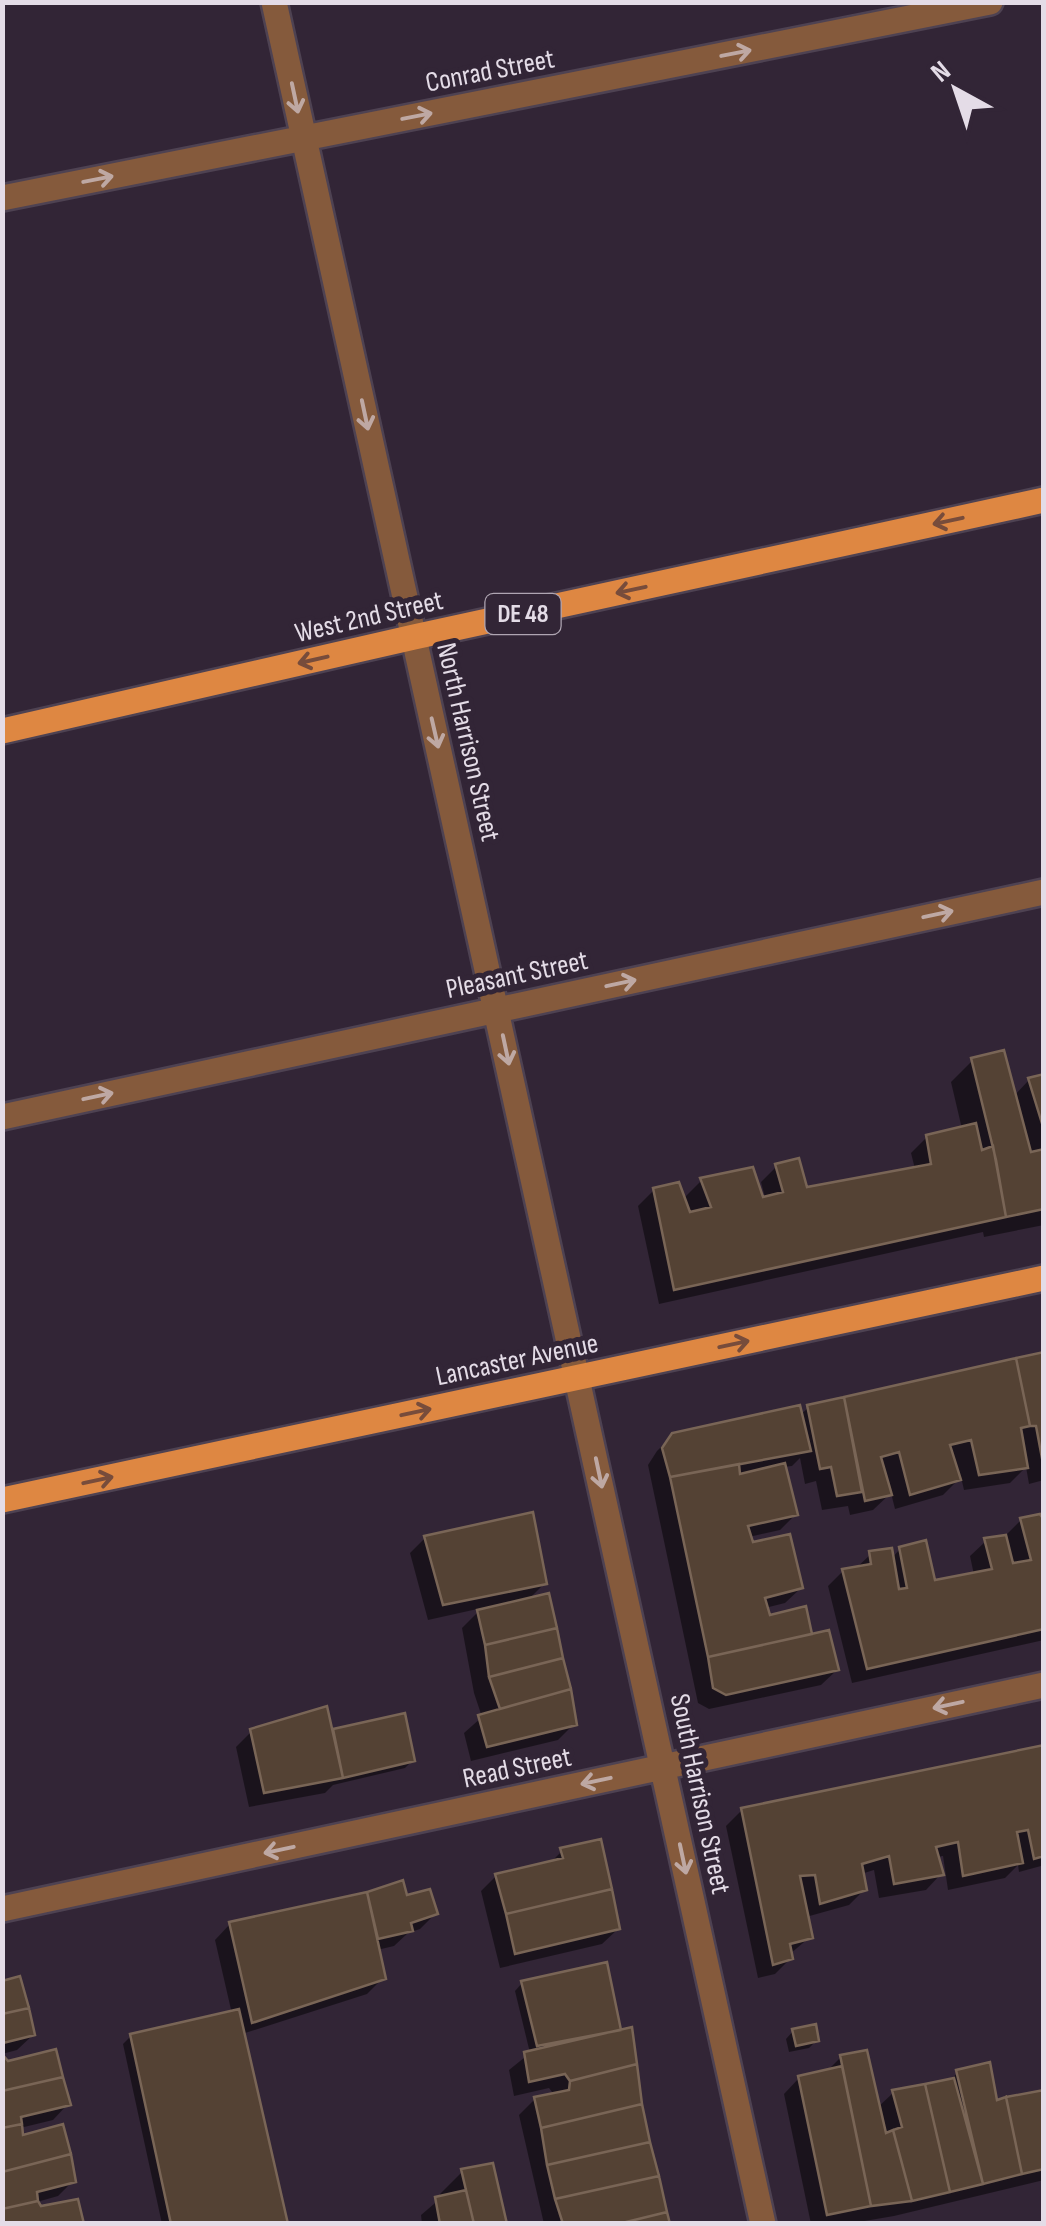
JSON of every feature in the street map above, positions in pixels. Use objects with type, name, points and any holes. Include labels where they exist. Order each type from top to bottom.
[{"type":"main road","name":"West 2nd Street","points":[[2,731],[1044,500]]},
{"type":"main road","name":"Lancaster Avenue","points":[[2,1500],[1044,1278]]},
{"type":"street","name":"North Harrison Street","points":[[274,2],[578,1378]]},
{"type":"street","name":"Conrad Street","points":[[2,198],[990,2]]},
{"type":"street","name":"Pleasant Street","points":[[2,1117],[1044,892]]},
{"type":"street","name":"South Harrison Street","points":[[578,1378],[763,2224]]},
{"type":"street","name":"Read Street","points":[[2,1909],[1044,1685]]},
{"type":"building","points":[[1004,1050],[1031,1152],[1044,1149],[1044,1209],[1006,1217],[971,1058]]},
{"type":"building","points":[[1044,1074],[1044,1130],[1028,1078]]},
{"type":"building","points":[[976,1123],[982,1150],[993,1146],[1006,1217],[674,1290],[653,1188],[679,1182],[690,1212],[711,1207],[700,1178],[753,1167],[763,1197],[783,1192],[775,1164],[799,1158],[807,1187],[931,1164],[926,1135]]},
{"type":"building","points":[[1044,1352],[1044,1469],[1036,1426],[1030,1426],[1016,1358]]},
{"type":"building","points":[[1016,1358],[1030,1426],[1021,1428],[1028,1468],[979,1475],[971,1440],[950,1445],[961,1480],[910,1495],[899,1452],[881,1457],[892,1495],[865,1501],[844,1397]]},
{"type":"building","points":[[844,1397],[862,1492],[837,1496],[831,1467],[820,1469],[807,1405]]},
{"type":"building","points":[[800,1405],[811,1451],[670,1477],[662,1448],[672,1433]]},
{"type":"building","points":[[785,1463],[798,1515],[748,1526],[753,1542],[790,1534],[803,1588],[765,1598],[770,1615],[806,1606],[812,1634],[708,1657],[670,1477],[739,1464],[740,1474]]},
{"type":"building","points":[[533,1512],[547,1584],[443,1605],[424,1536]]},
{"type":"building","points":[[1040,1514],[1044,1520],[1044,1629],[867,1669],[842,1569],[871,1564],[869,1551],[892,1548],[899,1589],[907,1588],[899,1547],[926,1540],[935,1580],[992,1569],[984,1538],[1006,1535],[1013,1563],[1031,1560],[1020,1518]]},
{"type":"building","points":[[549,1593],[557,1628],[485,1645],[477,1610]]},
{"type":"building","points":[[557,1628],[563,1658],[489,1677],[485,1645]]},
{"type":"building","points":[[829,1630],[839,1670],[726,1695],[713,1688],[708,1657]]},
{"type":"building","points":[[563,1658],[571,1689],[500,1709],[489,1677]]},
{"type":"building","points":[[571,1689],[577,1725],[487,1747],[478,1715]]},
{"type":"building","points":[[327,1706],[343,1778],[264,1793],[250,1729]]},
{"type":"building","points":[[405,1713],[415,1761],[343,1778],[333,1729]]},
{"type":"building","points":[[1044,1745],[1044,1856],[1034,1859],[1028,1830],[1017,1832],[1023,1863],[963,1876],[958,1842],[936,1847],[944,1875],[894,1884],[889,1856],[862,1864],[867,1890],[820,1904],[815,1875],[800,1876],[813,1938],[790,1944],[793,1959],[773,1965],[741,1808]]},
{"type":"building","points":[[601,1839],[612,1889],[506,1914],[495,1874],[563,1858],[560,1848]]},
{"type":"building","points":[[403,1880],[407,1895],[430,1889],[438,1914],[411,1923],[413,1931],[378,1939],[367,1892]]},
{"type":"building","points":[[612,1889],[620,1929],[515,1954],[506,1914]]},
{"type":"building","points":[[367,1892],[386,1979],[252,2023],[229,1922]]},
{"type":"building","points":[[607,1962],[621,2030],[537,2046],[521,1981]]},
{"type":"building","points":[[20,1976],[29,2008],[2,2014],[2,1981]]},
{"type":"building","points":[[29,2008],[35,2035],[3,2043],[2,2054],[2,2014]]},
{"type":"building","points":[[239,2009],[288,2224],[171,2224],[130,2034]]},
{"type":"building","points":[[816,2024],[819,2041],[796,2046],[792,2029]]},
{"type":"building","points":[[632,2027],[637,2064],[570,2081],[565,2074],[529,2082],[524,2052]]},
{"type":"building","points":[[56,2049],[63,2077],[2,2091],[2,2054],[8,2061]]},
{"type":"building","points":[[867,2050],[886,2133],[893,2130],[912,2201],[871,2206],[840,2055]]},
{"type":"building","points":[[990,2062],[997,2100],[1006,2097],[1022,2174],[983,2184],[956,2070]]},
{"type":"building","points":[[637,2064],[642,2104],[541,2128],[534,2097],[569,2090],[570,2081]]},
{"type":"building","points":[[842,2066],[871,2206],[827,2215],[798,2076]]},
{"type":"building","points":[[63,2077],[71,2105],[21,2117],[22,2124],[2,2128],[2,2091]]},
{"type":"building","points":[[954,2078],[983,2184],[950,2192],[925,2084]]},
{"type":"building","points":[[925,2084],[950,2192],[912,2201],[893,2130],[902,2127],[892,2090]]},
{"type":"building","points":[[1044,2090],[1044,2169],[1022,2174],[1006,2097]]},
{"type":"building","points":[[642,2104],[650,2142],[547,2165],[541,2128]]},
{"type":"building","points":[[22,2124],[23,2135],[63,2124],[71,2154],[2,2172],[2,2128]]},
{"type":"building","points":[[650,2142],[659,2176],[555,2199],[547,2165]]},
{"type":"building","points":[[71,2154],[76,2182],[37,2192],[38,2201],[2,2209],[2,2172]]},
{"type":"building","points":[[493,2163],[507,2224],[474,2224],[461,2169]]},
{"type":"building","points":[[659,2176],[667,2212],[618,2224],[563,2224],[555,2199]]},
{"type":"building","points":[[466,2190],[474,2224],[440,2224],[435,2197]]},
{"type":"building","points":[[78,2199],[84,2224],[2,2224],[2,2209],[38,2201],[41,2206]]},
{"type":"building","points":[[667,2212],[670,2224],[618,2224]]}]
